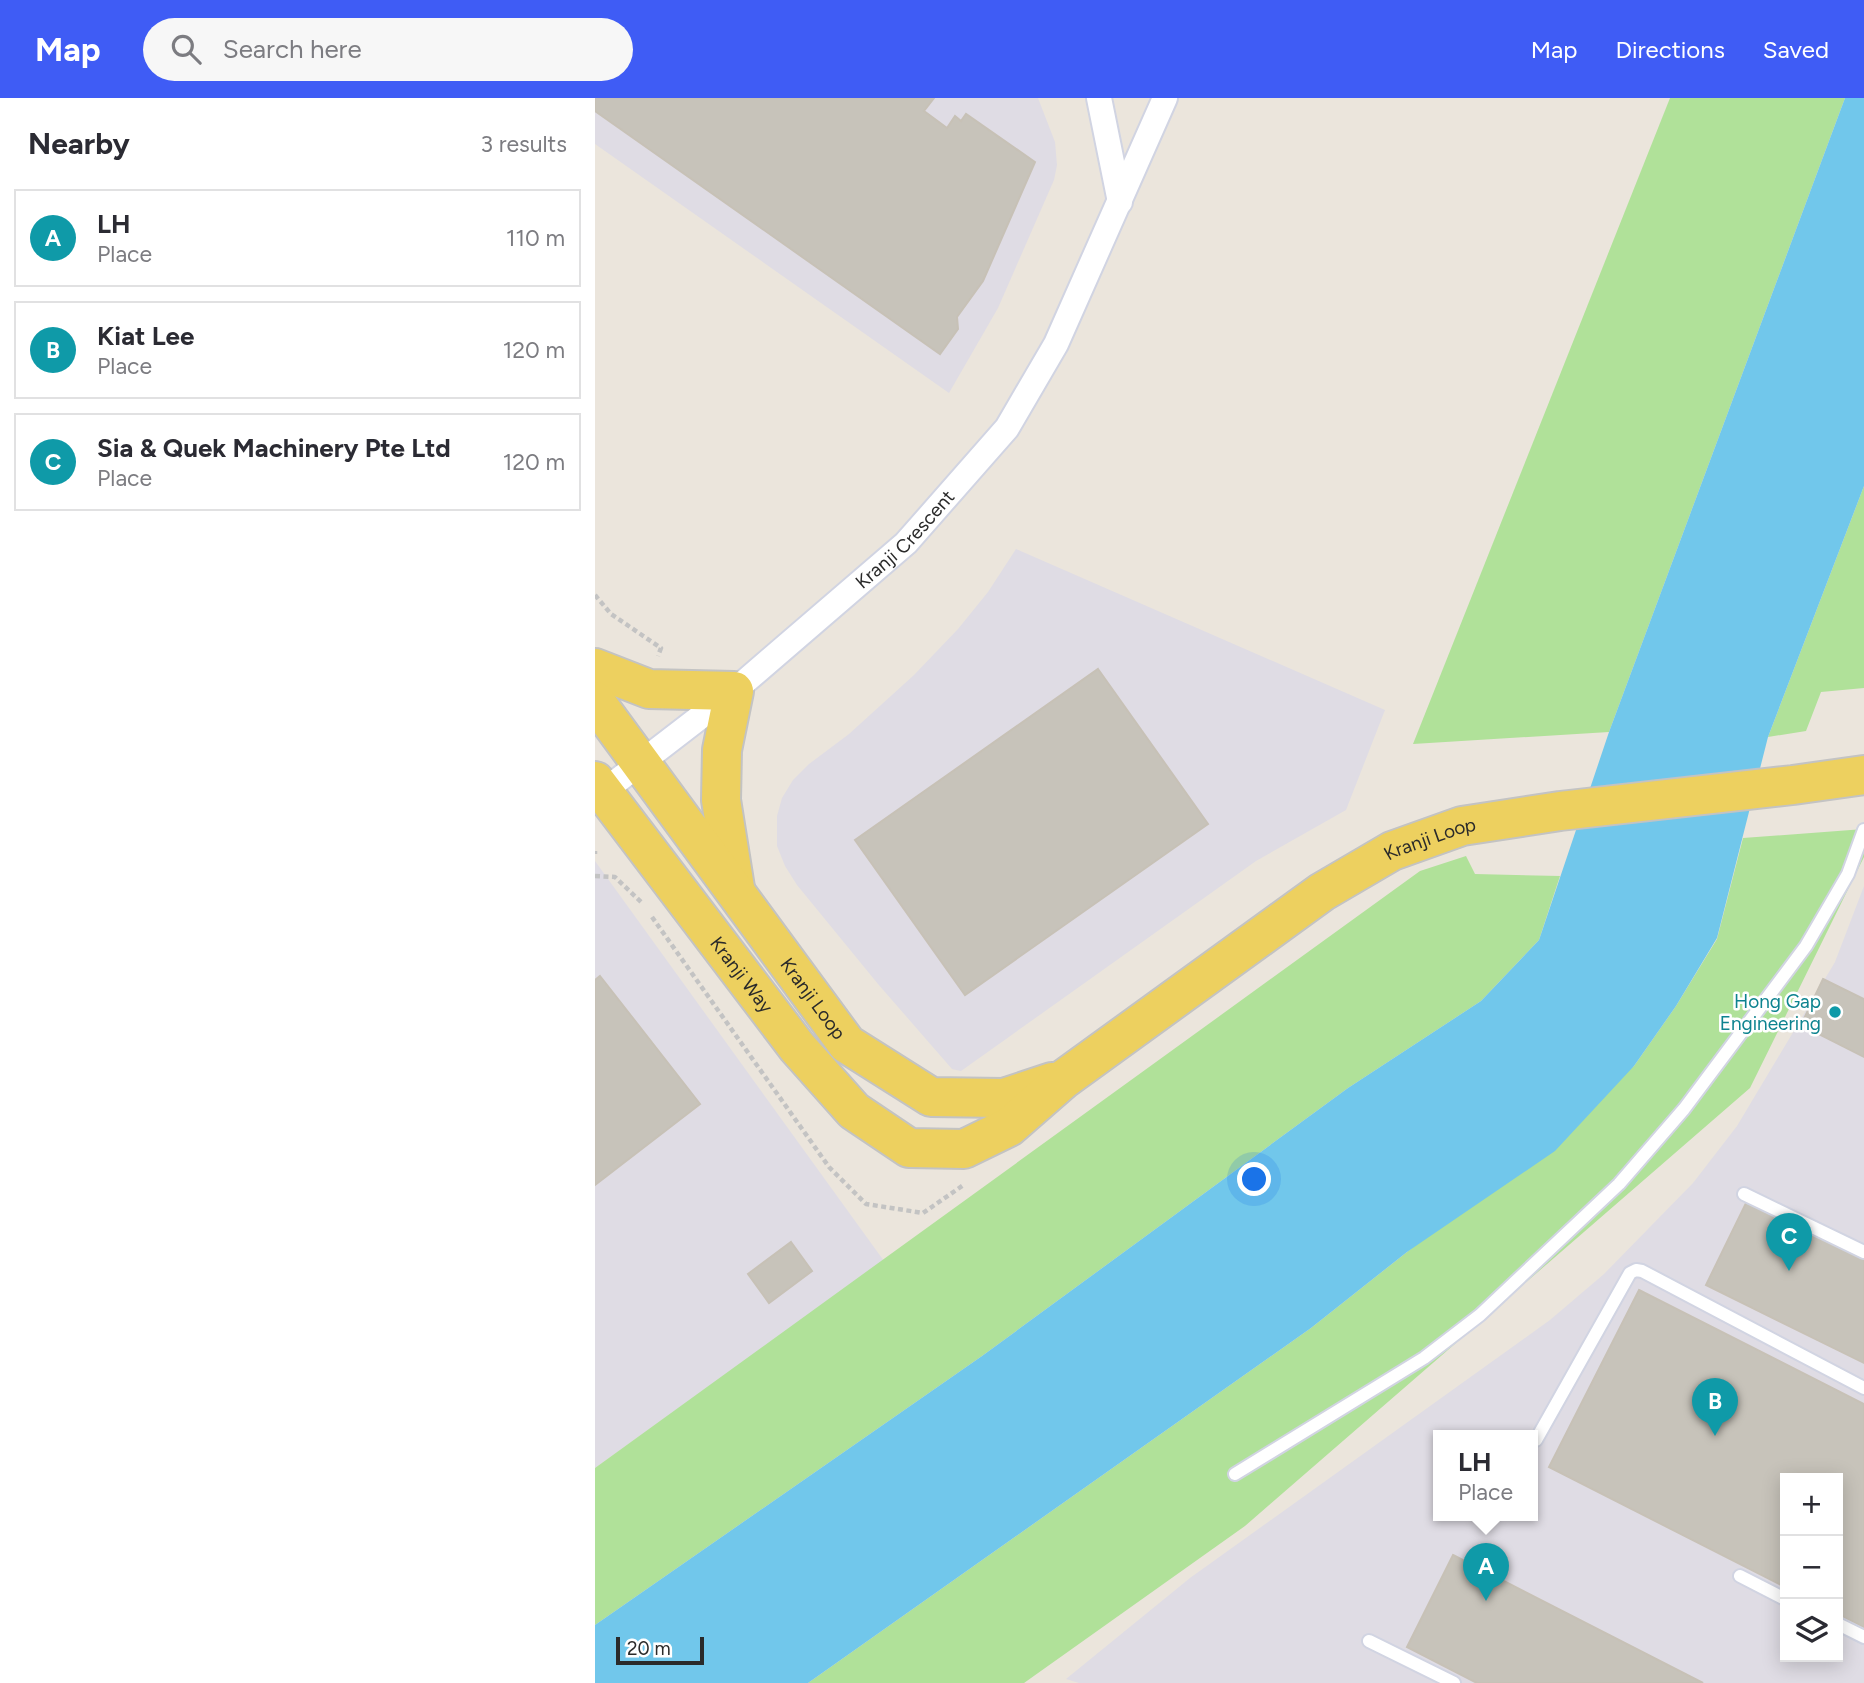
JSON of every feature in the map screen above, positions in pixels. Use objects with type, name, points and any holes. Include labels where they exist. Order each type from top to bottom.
[{"type":"main road","points":[[595,668],[649,689],[734,691],[722,750],[721,800],[735,894]]},
{"type":"main road","points":[[595,701],[640,764]]},
{"type":"main road","name":"Kranji Loop","points":[[640,764],[847,1044],[931,1097],[1004,1098],[1064,1079]]},
{"type":"main road","name":"Kranji Loop","points":[[909,1148],[964,1149],[1009,1127],[1064,1079],[1322,892],[1392,851],[1462,827],[1560,811],[1864,775]]},
{"type":"main road","name":"Kranji Way","points":[[598,790],[797,1047],[854,1111],[909,1148]]},
{"type":"street","points":[[1099,98],[1120,202]]},
{"type":"street","name":"Kranji Crescent","points":[[598,790],[640,764],[734,691],[906,543],[1007,428],[1055,344],[1165,98]]},
{"type":"lane","points":[[1235,1474],[1424,1358],[1480,1315],[1619,1184],[1684,1109],[1806,946],[1848,874],[1864,830]]},
{"type":"lane","points":[[1744,1194],[1864,1252]]},
{"type":"lane","points":[[1538,1436],[1630,1273],[1636,1270],[1864,1388]]},
{"type":"lane","points":[[1739,1576],[1780,1596]]},
{"type":"lane","points":[[1843,1626],[1864,1637]]},
{"type":"lane","points":[[1369,1641],[1454,1683]]},
{"type":"path","points":[[595,876],[615,877],[642,902]]},
{"type":"path","points":[[649,913],[829,1167],[866,1204],[923,1213],[969,1181]]},
{"type":"shaded area","points":[[595,98],[1038,98],[1055,142],[1057,165],[1054,180],[998,308],[949,393],[595,144]]},
{"type":"shaded area","points":[[1016,549],[1385,710],[1346,810],[1256,861],[961,1071],[952,1069],[797,885],[777,846],[777,816],[782,798],[793,780],[914,675],[958,629],[988,592]]},
{"type":"shaded area","points":[[595,861],[884,1261],[595,1468]]},
{"type":"shaded area","points":[[1864,886],[1864,1683],[1079,1683],[1066,1679],[1190,1578],[1550,1320],[1604,1274],[1693,1183],[1737,1126],[1835,962]]},
{"type":"green space","points":[[1670,98],[1845,98],[1609,732],[1413,744]]},
{"type":"green space","points":[[1864,486],[1864,688],[1821,692],[1806,731],[1768,737]]},
{"type":"green space","points":[[1864,829],[1864,857],[1750,1088],[1245,1526],[1024,1683],[808,1683],[1311,1328],[1634,1066],[1676,1006],[1717,939],[1743,838]]},
{"type":"green space","points":[[1466,856],[1475,874],[1560,876],[1539,940],[1481,1001],[1348,1088],[982,1356],[595,1625],[595,1468],[1420,871]]},
{"type":"water","points":[[1845,98],[1864,98],[1864,486],[1768,737],[1717,938],[1676,1006],[1634,1066],[1555,1151],[1407,1252],[1311,1328],[808,1683],[595,1683],[595,1625],[982,1356],[1348,1088],[1481,1001],[1539,940],[1609,732]]},
{"type":"building","points":[[595,98],[934,98],[924,111],[947,128],[955,116],[961,121],[966,114],[1035,162],[983,281],[957,317],[958,329],[940,354],[595,111]]},
{"type":"building","points":[[1098,669],[1208,824],[965,995],[855,840]]},
{"type":"building","points":[[600,976],[700,1104],[595,1185],[595,980]]},
{"type":"building","name":"Hong Gap Engineering","points":[[1823,979],[1864,999],[1864,1057],[1801,1025]]},
{"type":"building","points":[[1748,1199],[1864,1257],[1864,1363],[1706,1285]]},
{"type":"building","points":[[791,1242],[812,1271],[769,1303],[748,1274]]},
{"type":"building","points":[[1639,1290],[1864,1404],[1864,1627],[1843,1616],[1843,1473],[1780,1473],[1780,1584],[1549,1467]]},
{"type":"building","points":[[1453,1555],[1703,1683],[1477,1683],[1407,1647]]},
{"type":"place","name":"Hong Gap Engineering","points":[[1835,1012]]},
{"type":"place","name":"Sia & Quek Machinery Pte Ltd","points":[[1789,1271]]},
{"type":"place","name":"Kiat Lee","points":[[1715,1436]]},
{"type":"place","name":"LH","points":[[1486,1601]]}]
